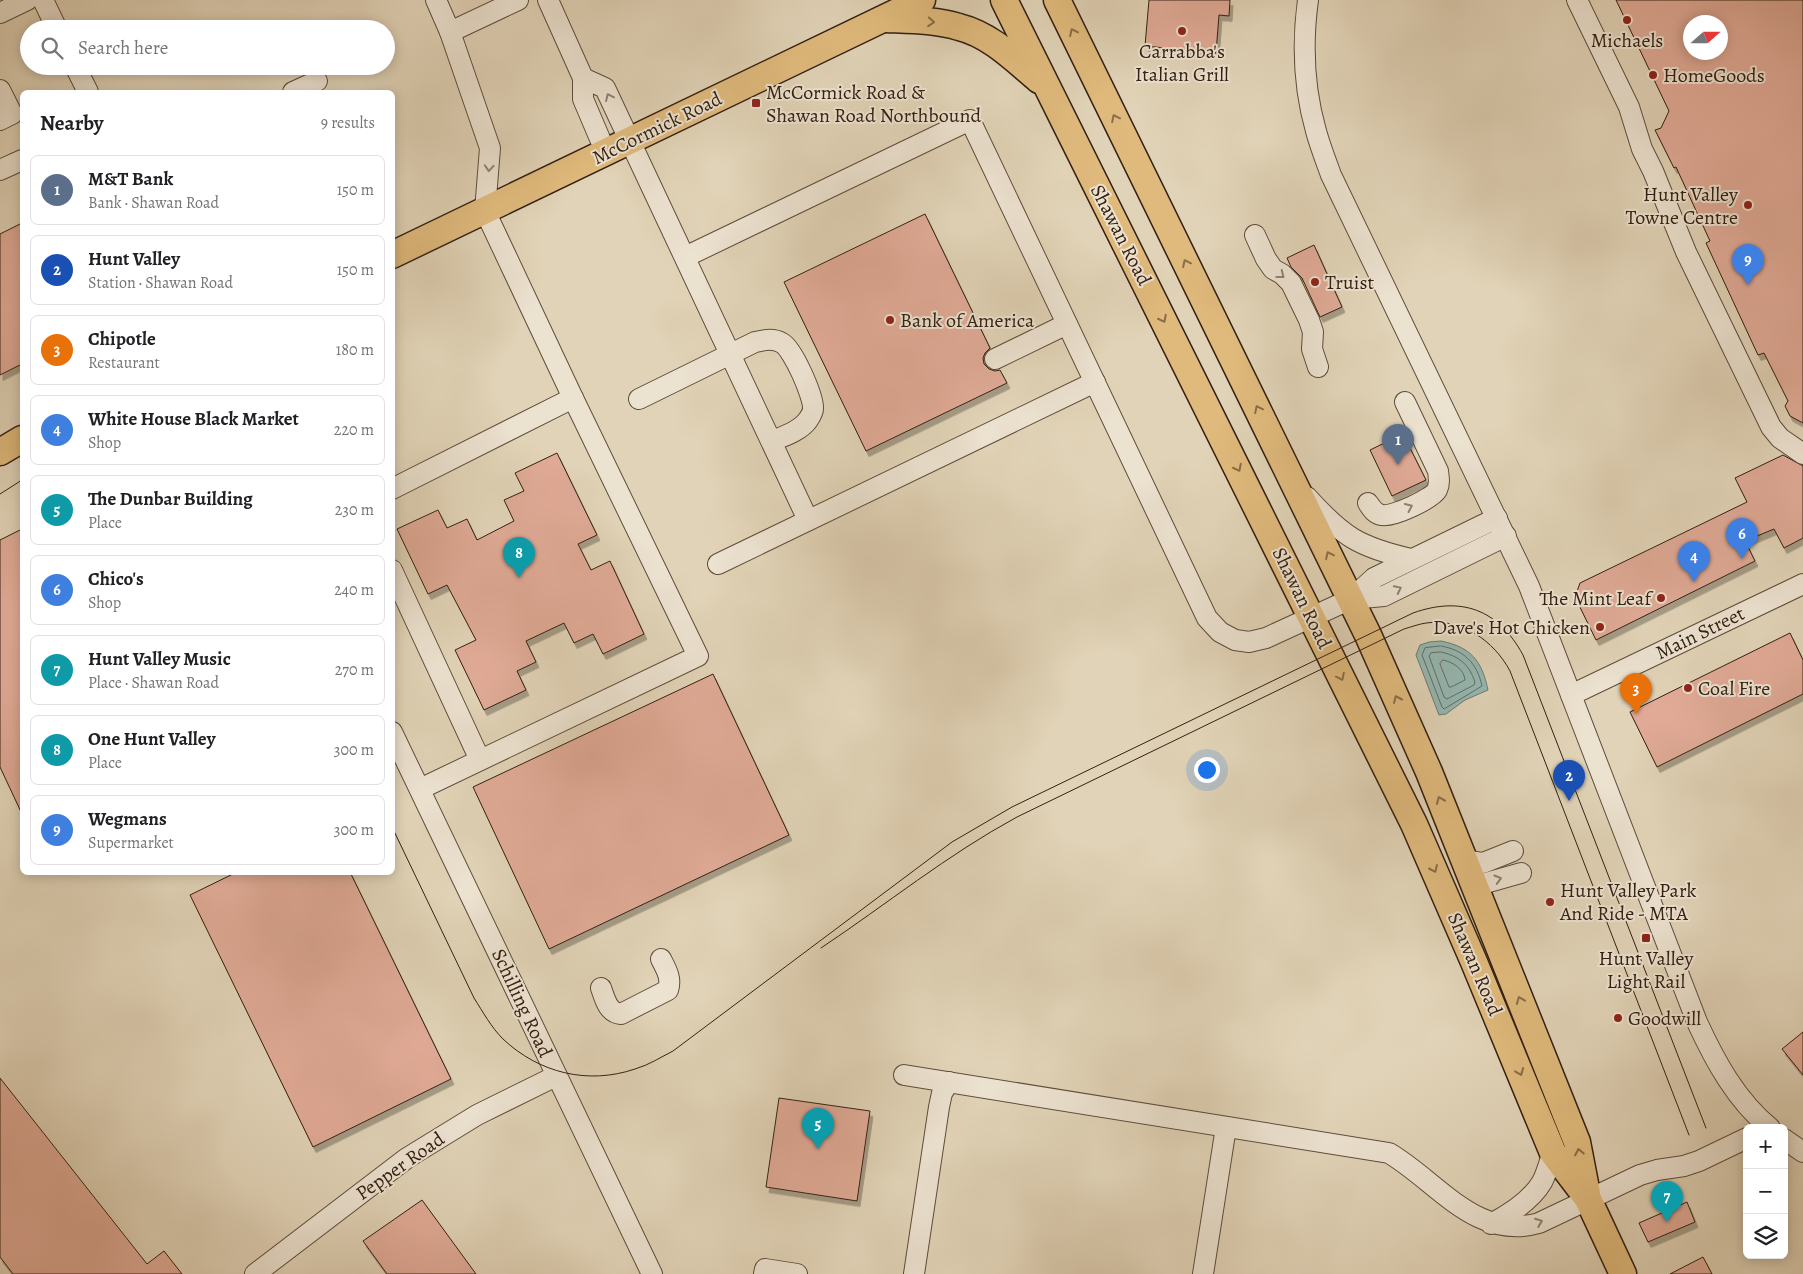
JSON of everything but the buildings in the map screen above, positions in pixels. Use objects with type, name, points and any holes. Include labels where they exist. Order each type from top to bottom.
[{"type":"main road","name":"McCormick Road","points":[[395,255],[606,153],[889,9],[922,0]]},
{"type":"main road","name":"Shawan Road","points":[[1004,0],[1414,824],[1553,1153],[1588,1199],[1623,1274]]},
{"type":"main road","name":"Shawan Road","points":[[1057,0],[1351,599],[1420,751],[1577,1142],[1588,1199]]},
{"type":"main road","points":[[889,9],[974,32],[998,47],[1047,88]]},
{"type":"main road","points":[[0,452],[20,440]]},
{"type":"main road","points":[[1446,896],[1475,886]]},
{"type":"street","points":[[0,13],[26,0]]},
{"type":"street","points":[[43,0],[53,20]]},
{"type":"street","points":[[420,789],[698,656],[485,211],[490,148],[450,32],[436,0]]},
{"type":"street","points":[[450,32],[518,0]]},
{"type":"street","points":[[548,0],[583,78],[583,99],[606,153]]},
{"type":"street","points":[[1308,0],[1305,38],[1307,87],[1316,133],[1331,175],[1529,586],[1697,1022],[1715,1061],[1739,1096],[1764,1124]]},
{"type":"street","points":[[1577,0],[1629,107],[1642,150],[1686,252],[1768,421],[1780,438],[1803,454]]},
{"type":"street","points":[[80,75],[87,90]]},
{"type":"street","points":[[583,78],[605,88],[808,520]]},
{"type":"street","points":[[297,90],[317,81]]},
{"type":"street","points":[[0,90],[12,114],[0,120]]},
{"type":"street","points":[[685,257],[970,120],[1207,618],[1220,632],[1235,640],[1249,642],[1266,638],[1351,599],[1374,578],[1497,518]]},
{"type":"street","points":[[0,170],[20,161]]},
{"type":"street","points":[[1255,235],[1266,260],[1273,269],[1282,274],[1291,284],[1309,320],[1313,332],[1312,349],[1318,367]]},
{"type":"street","points":[[995,359],[1067,324]]},
{"type":"street","points":[[639,399],[730,354],[756,342],[769,339],[783,344],[791,352],[812,399],[813,411],[808,421],[795,431],[772,441]]},
{"type":"street","points":[[718,564],[1095,382]]},
{"type":"street","points":[[395,487],[573,398]]},
{"type":"street","points":[[1368,503],[1374,512],[1382,515],[1392,515],[1433,496],[1438,490],[1440,482],[1438,471],[1405,402]]},
{"type":"street","points":[[1294,483],[1325,518],[1342,533],[1358,543],[1383,552],[1412,559]]},
{"type":"street","points":[[1351,599],[1384,596],[1506,536]]},
{"type":"street","points":[[395,576],[480,760]]},
{"type":"street","name":"Main Street","points":[[1571,695],[1803,584]]},
{"type":"street","name":"Schilling Road","points":[[395,738],[652,1274]]},
{"type":"street","points":[[1465,860],[1483,862],[1513,851]]},
{"type":"street","points":[[1475,886],[1521,873]]},
{"type":"street","points":[[600,988],[610,1009],[616,1014],[621,1014],[668,990],[670,984],[669,974],[661,959]]},
{"type":"street","name":"Pepper Road","points":[[255,1274],[414,1153],[477,1115],[556,1076]]},
{"type":"street","points":[[903,1081],[1226,1127],[1389,1153],[1404,1162],[1458,1204],[1491,1224],[1507,1227],[1529,1226],[1539,1223],[1640,1175],[1699,1161],[1743,1140]]},
{"type":"street","points":[[914,1274],[945,1088]]},
{"type":"street","points":[[1203,1274],[1226,1127]]},
{"type":"street","points":[[1788,1142],[1803,1152]]},
{"type":"street","points":[[1491,1224],[1510,1213],[1529,1198],[1542,1182],[1553,1153]]},
{"type":"street","points":[[764,1274],[765,1269],[797,1274]]},
{"type":"water","points":[[1441,641],[1460,647],[1474,657],[1482,671],[1488,690],[1465,700],[1446,714],[1439,715],[1416,655],[1420,645]]},
{"type":"tram line","points":[[0,494],[20,481]]},
{"type":"tram line","points":[[395,833],[474,998],[487,1019],[503,1039],[517,1051],[548,1068],[582,1076],[617,1074],[645,1065],[673,1051],[952,842],[1012,807],[1413,613],[1447,606],[1477,610],[1490,617],[1502,627],[1513,639],[1523,655],[1706,1128]]},
{"type":"tram line","points":[[821,948],[966,847],[1017,817],[1404,629],[1426,623],[1452,624],[1464,628],[1486,641],[1510,671],[1689,1135]]},
{"type":"place","name":"Michaels","points":[[1627,20]]},
{"type":"place","name":"Carrabba's Italian Grill","points":[[1182,31]]},
{"type":"place","name":"HomeGoods","points":[[1653,75]]},
{"type":"place","name":"McCormick Road & Shawan Road Northbound","points":[[756,103]]},
{"type":"place","name":"Hunt Valley Towne Centre","points":[[1748,205]]},
{"type":"place","name":"Truist","points":[[1315,282]]},
{"type":"place","name":"Wegmans","points":[[1748,285]]},
{"type":"place","name":"Bank of America","points":[[890,320]]},
{"type":"place","name":"M&T Bank","points":[[1398,465]]},
{"type":"place","name":"Chico's","points":[[1742,559]]},
{"type":"place","name":"One Hunt Valley","points":[[519,578]]},
{"type":"place","name":"White House Black Market","points":[[1694,582]]},
{"type":"place","name":"The Mint Leaf","points":[[1661,598]]},
{"type":"place","name":"Dave's Hot Chicken","points":[[1600,627]]},
{"type":"place","name":"Coal Fire","points":[[1688,688]]},
{"type":"place","name":"Chipotle","points":[[1636,714]]},
{"type":"place","name":"Hunt Valley","points":[[1569,801]]},
{"type":"place","name":"Hunt Valley Park And Ride - MTA","points":[[1550,902]]},
{"type":"place","name":"Hunt Valley Light Rail","points":[[1646,938]]},
{"type":"place","name":"Goodwill","points":[[1618,1018]]},
{"type":"place","name":"The Dunbar Building","points":[[818,1149]]},
{"type":"place","name":"Hunt Valley Music","points":[[1667,1222]]}]
